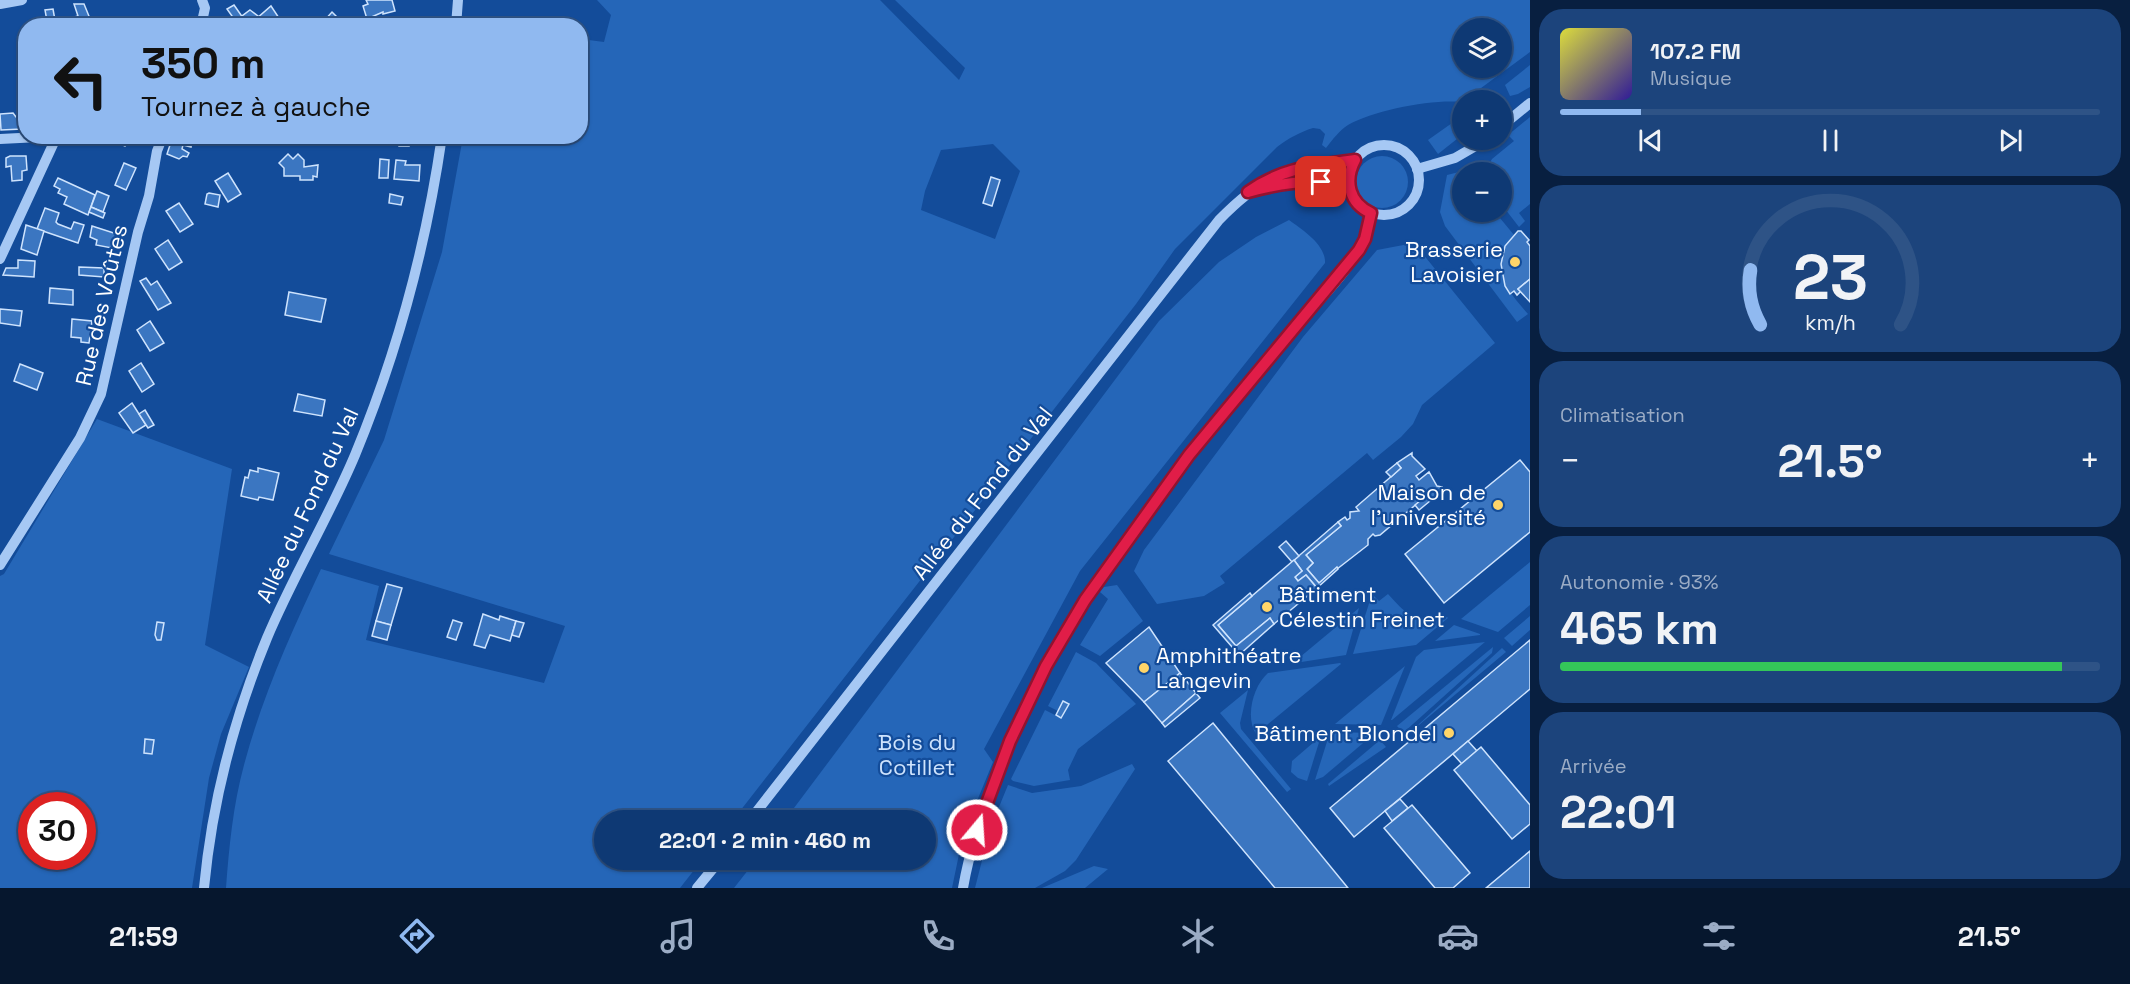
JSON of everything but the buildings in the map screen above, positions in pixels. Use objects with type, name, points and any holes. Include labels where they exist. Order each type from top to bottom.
[{"type":"street","points":[[0,4],[22,0]]},
{"type":"street","points":[[202,0],[205,8],[203,18]]},
{"type":"street","points":[[457,18],[458,0]]},
{"type":"street","points":[[1512,118],[1530,103]]},
{"type":"street","points":[[0,140],[18,139]]},
{"type":"street","points":[[0,259],[54,144]]},
{"type":"street","name":"Rue des Voûtes","points":[[0,566],[80,438],[101,394],[161,144]]},
{"type":"street","name":"Allée du Fond du Val","points":[[204,888],[215,805],[244,699],[267,638],[355,456],[400,334],[427,230],[441,144]]},
{"type":"street","points":[[1387,145],[1407,154],[1417,169],[1418,187],[1410,204],[1388,215],[1371,213],[1356,201],[1349,188],[1349,174],[1355,160],[1372,147],[1387,145]]},
{"type":"street","points":[[1417,169],[1455,158],[1469,150]]},
{"type":"street","name":"Allée du Fond du Val","points":[[758,810],[1219,220],[1248,192],[1271,176],[1294,169],[1355,160]]},
{"type":"street","points":[[1248,192],[1299,181],[1321,182],[1349,188]]},
{"type":"street","points":[[963,888],[982,815],[1010,741],[1046,666],[1085,600],[1189,455],[1289,333],[1351,263],[1365,239],[1371,213]]},
{"type":"street","points":[[697,888],[712,870]]},
{"type":"green space","points":[[597,0],[880,0],[959,80],[965,68],[895,0],[1530,0],[1530,52],[1512,65],[1512,18],[1452,18],[1452,78],[1495,78],[1478,90],[1452,90],[1452,102],[1435,102],[1388,110],[1359,120],[1348,125],[1326,148],[1322,145],[1325,134],[1320,129],[1313,128],[1304,131],[1277,147],[1175,249],[1136,304],[741,810],[594,810],[594,870],[694,870],[680,888],[226,888],[234,811],[251,740],[278,666],[321,569],[379,586],[366,640],[544,683],[565,626],[329,554],[384,440],[442,252],[462,144],[588,144],[588,40],[604,42],[611,15]],"holes":[[[993,144],[1020,171],[995,239],[921,210],[925,191],[941,150]]]},
{"type":"green space","points":[[1530,65],[1530,87],[1512,96],[1512,90],[1507,90],[1505,85]]},
{"type":"green space","points":[[1530,117],[1530,204],[1519,213],[1525,221],[1519,227],[1512,218],[1512,162],[1490,162],[1503,150],[1512,150],[1514,141],[1512,132]]},
{"type":"green space","points":[[1452,123],[1452,143],[1438,154],[1428,140]]},
{"type":"green space","points":[[1382,156],[1392,158],[1400,164],[1406,172],[1408,182],[1406,192],[1400,200],[1392,206],[1382,208],[1372,206],[1364,200],[1358,192],[1356,182],[1358,172],[1364,164],[1372,158]]},
{"type":"green space","points":[[1452,174],[1452,222],[1503,222],[1514,235],[1501,257],[1501,267],[1507,286],[1528,314],[1517,322],[1445,226],[1440,212],[1447,175]]},
{"type":"green space","name":"Bois du Cotillet","points":[[1289,220],[1318,244],[1325,263],[1080,571],[984,749],[993,762],[963,835],[952,888],[734,888],[748,870],[936,870],[936,810],[792,810],[1159,321],[1219,262],[1256,237]]},
{"type":"green space","points":[[1414,243],[1495,343],[1422,405],[1413,424],[1401,437],[1373,460],[1367,453],[1220,576],[1225,583],[1204,596],[1157,604],[1134,571],[1144,550],[1303,337],[1377,250]]},
{"type":"green space","points":[[97,419],[232,469],[205,645],[249,667],[221,734],[209,778],[192,888],[0,888],[0,576],[4,574]]},
{"type":"green space","points":[[1530,562],[1530,605],[1498,632],[1461,619]]},
{"type":"green space","points":[[1117,585],[1143,621],[1100,656],[1080,645],[1108,599],[1100,592],[1104,587]]},
{"type":"green space","points":[[1372,594],[1379,601],[1388,594],[1407,613],[1421,620],[1448,618],[1416,645],[1353,654]]},
{"type":"green space","points":[[1359,608],[1346,655],[1294,662]]},
{"type":"green space","points":[[1530,616],[1530,630],[1512,646],[1504,638]]},
{"type":"green space","points":[[1454,625],[1480,634],[1480,635],[1435,641]]},
{"type":"green space","points":[[1485,642],[1391,720],[1416,657],[1424,650]]},
{"type":"green space","points":[[1493,647],[1492,653],[1403,733],[1397,726]]},
{"type":"green space","points":[[1502,648],[1506,652],[1407,735]]},
{"type":"green space","points":[[1076,652],[1096,663],[1136,704],[1078,749],[1068,770],[1070,780],[1034,786],[1013,781],[1011,779],[1045,710],[1061,718],[1069,704],[1063,701],[1058,711],[1048,706]]},
{"type":"green space","points":[[1340,663],[1256,734],[1251,719],[1252,702],[1258,686],[1268,673]]},
{"type":"green space","points":[[1405,666],[1381,725],[1335,724]]},
{"type":"green space","points":[[1248,690],[1240,723],[1241,729],[1291,789],[1287,792],[1220,713]]},
{"type":"green space","points":[[1330,732],[1375,733],[1323,777],[1315,780]]},
{"type":"green space","points":[[1321,736],[1307,781],[1298,778],[1291,772],[1292,761]]},
{"type":"green space","points":[[1380,740],[1386,747],[1329,786],[1328,784]]},
{"type":"green space","points":[[1132,764],[1135,769],[1076,860],[1065,871],[1035,888],[975,888],[990,829],[1008,785],[1032,793],[1081,786]]},
{"type":"green space","points":[[1094,866],[1108,869],[1085,888],[1042,888]]},
{"type":"place","name":"Brasserie Lavoisier","points":[[1515,262]]},
{"type":"place","name":"Maison de l'université","points":[[1498,505]]},
{"type":"place","name":"Bâtiment Célestin Freinet","points":[[1267,607]]},
{"type":"place","name":"Amphithéatre Langevin","points":[[1144,668]]},
{"type":"place","name":"Bâtiment Blondel","points":[[1449,733]]},
{"type":"route","points":[[977,830],[1010,741],[1046,666],[1085,600],[1110,562],[1189,455],[1289,333],[1351,263],[1365,239],[1371,213],[1360,207],[1350,192],[1348,181],[1355,160],[1294,169],[1271,176],[1248,192],[1299,181],[1321,182]]}]
